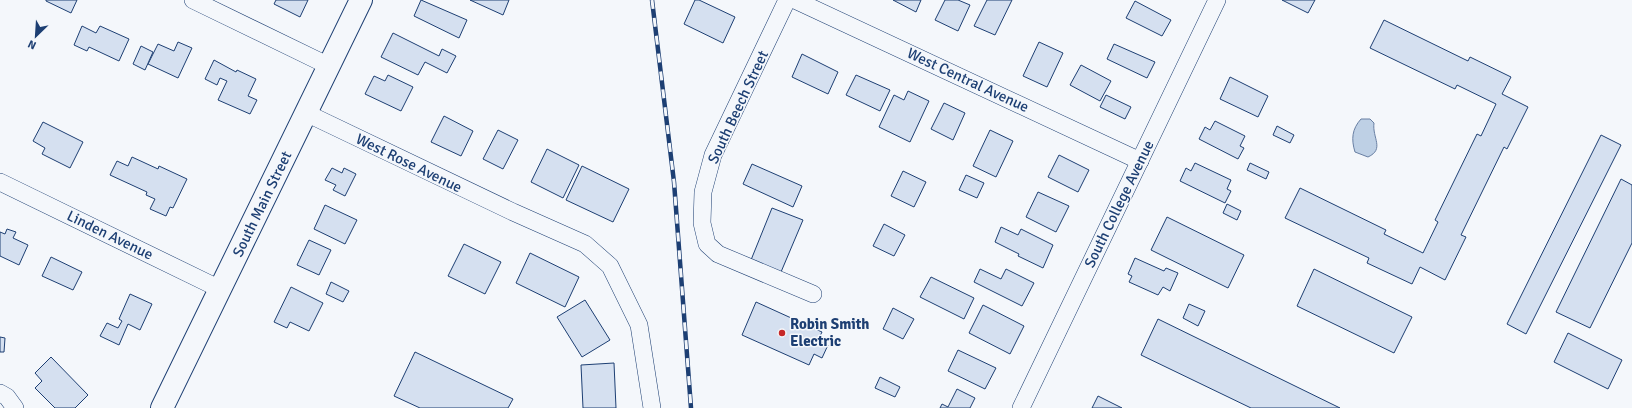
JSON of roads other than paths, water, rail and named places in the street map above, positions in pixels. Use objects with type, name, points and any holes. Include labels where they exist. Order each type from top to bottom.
[{"type":"main road","name":"South Main Street","points":[[162,408],[361,0]]},
{"type":"street","points":[[193,0],[329,66]]},
{"type":"street","name":"South Beech Street","points":[[788,0],[713,155],[703,192],[702,223],[707,244],[718,254],[813,294]]},
{"type":"street","name":"West Central Avenue","points":[[795,0],[1140,161]]},
{"type":"street","name":"South College Avenue","points":[[1021,408],[1217,0]]},
{"type":"street","name":"West Rose Avenue","points":[[306,113],[513,212],[585,244],[610,266],[639,325],[652,408]]},
{"type":"street","name":"Linden Avenue","points":[[0,182],[220,289]]},
{"type":"street","points":[[0,393],[7,397],[15,408]]},
{"type":"water","points":[[1361,119],[1370,119],[1374,123],[1377,147],[1373,154],[1368,157],[1355,152],[1354,147],[1354,130]]},
{"type":"railway","points":[[652,0],[674,182],[691,408]]},
{"type":"place","name":"Robin Smith Electric","points":[[782,333]]}]
